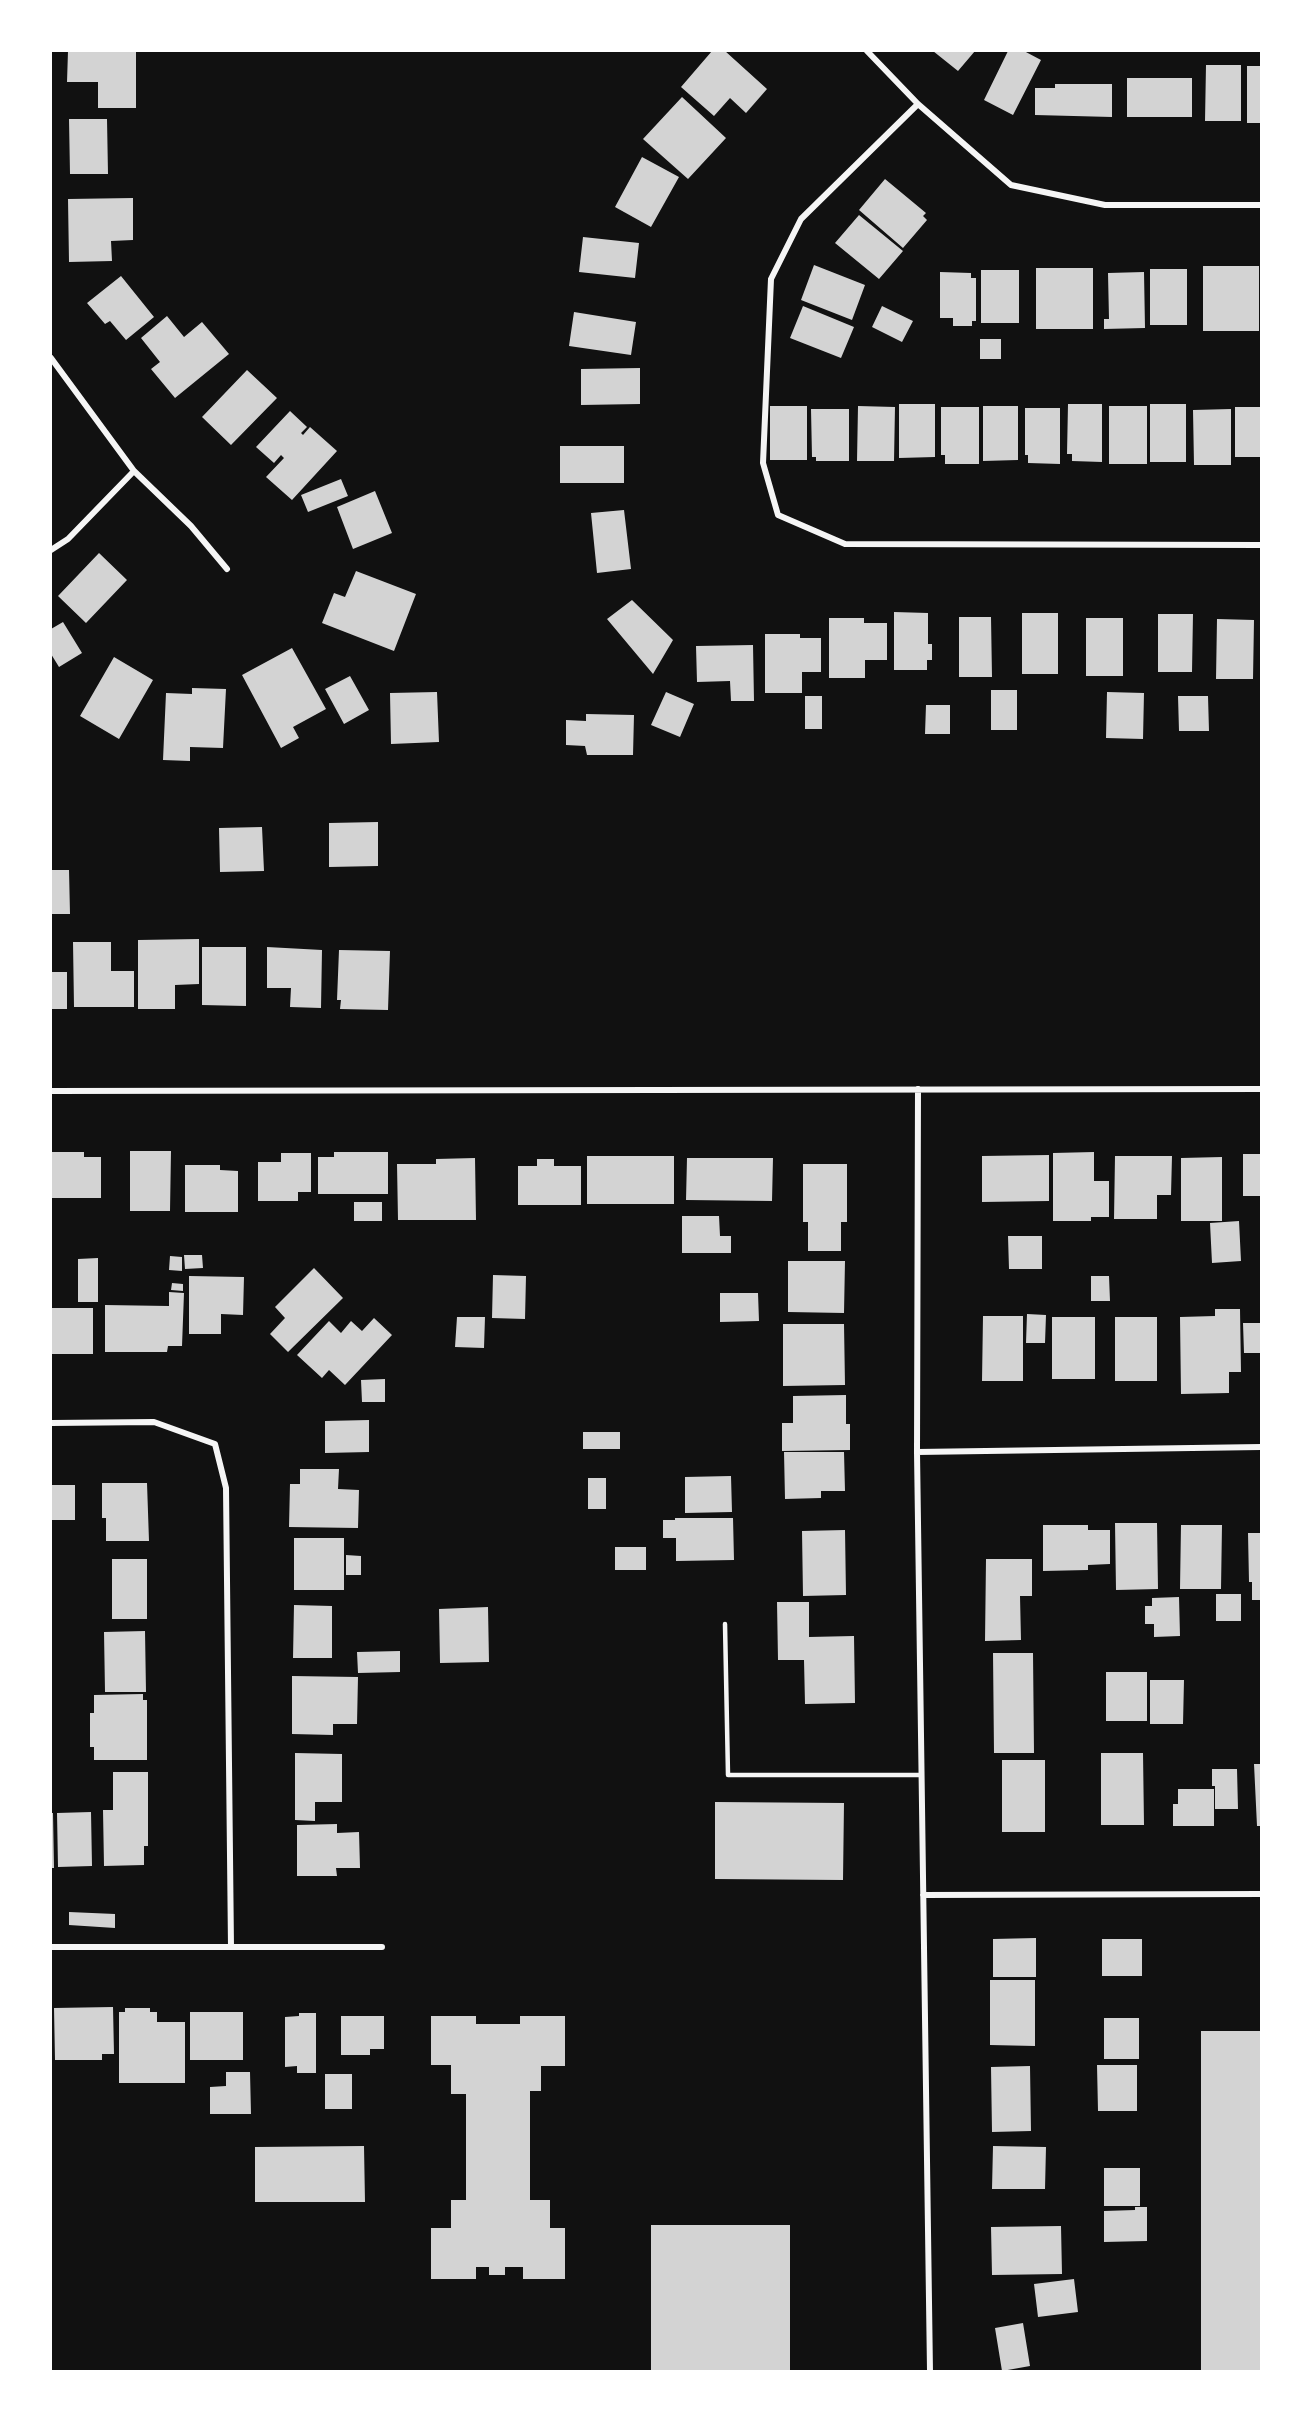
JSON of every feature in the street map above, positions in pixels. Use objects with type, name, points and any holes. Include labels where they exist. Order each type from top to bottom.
[{"type":"street","points":[[867,51],[918,104],[1011,185],[1105,205],[1261,205]]},
{"type":"street","points":[[918,104],[801,219],[771,279],[763,464],[778,515],[845,544],[1261,545]]},
{"type":"street","points":[[51,358],[134,471],[190,526],[227,570]]},
{"type":"street","points":[[51,550],[68,539],[134,471]]},
{"type":"street","points":[[918,1089],[917,1452],[926,2221],[930,2371]]},
{"type":"street","points":[[51,1091],[1261,1089]]},
{"type":"street","points":[[51,1423],[154,1422],[215,1444],[226,1488],[231,1947]]},
{"type":"street","points":[[917,1452],[1261,1447]]},
{"type":"street","points":[[923,1895],[1261,1894]]},
{"type":"street","points":[[51,1947],[382,1947]]},
{"type":"lane","points":[[725,1624],[728,1775],[921,1775]]},
{"type":"building","points":[[68,51],[136,51],[136,108],[98,108],[98,82],[67,82]]},
{"type":"building","points":[[712,51],[725,51],[767,89],[746,113],[730,98],[714,116],[681,87]]},
{"type":"building","points":[[933,51],[975,51],[958,71]]},
{"type":"building","points":[[1008,51],[1024,51],[1041,60],[1013,115],[984,100]]},
{"type":"building","points":[[1206,65],[1241,65],[1241,121],[1205,121]]},
{"type":"building","points":[[1247,66],[1261,66],[1261,123],[1247,123]]},
{"type":"building","points":[[1127,78],[1192,78],[1192,117],[1127,117]]},
{"type":"building","points":[[1055,84],[1112,84],[1112,117],[1035,115],[1035,88],[1055,88]]},
{"type":"building","points":[[682,97],[726,138],[688,179],[643,139]]},
{"type":"building","points":[[69,119],[107,119],[108,174],[70,174]]},
{"type":"building","points":[[642,157],[679,177],[651,227],[615,207]]},
{"type":"building","points":[[885,179],[926,213],[923,216],[927,220],[903,248],[859,210]]},
{"type":"building","points":[[133,198],[133,240],[111,241],[112,261],[69,262],[68,199]]},
{"type":"building","points":[[859,215],[903,251],[879,279],[835,243]]},
{"type":"building","points":[[583,237],[639,243],[635,278],[579,272]]},
{"type":"building","points":[[814,265],[865,285],[852,320],[801,300]]},
{"type":"building","points":[[1203,266],[1259,266],[1259,331],[1203,331]]},
{"type":"building","points":[[1036,268],[1093,268],[1093,329],[1036,329]]},
{"type":"building","points":[[1150,269],[1187,269],[1187,325],[1150,325]]},
{"type":"building","points":[[981,270],[1019,270],[1019,323],[981,323]]},
{"type":"building","points":[[940,272],[971,273],[971,278],[976,278],[976,321],[972,321],[972,326],[953,326],[953,318],[940,318]]},
{"type":"building","points":[[1144,272],[1145,328],[1104,329],[1104,319],[1109,319],[1108,273]]},
{"type":"building","points":[[121,276],[154,317],[126,340],[110,321],[105,324],[87,303]]},
{"type":"building","points":[[803,306],[854,327],[841,358],[790,338]]},
{"type":"building","points":[[882,306],[913,321],[902,342],[872,327]]},
{"type":"building","points":[[574,312],[636,322],[631,355],[569,346]]},
{"type":"building","points":[[167,316],[184,337],[202,322],[229,354],[175,398],[151,369],[160,362],[141,338]]},
{"type":"building","points":[[980,339],[1001,339],[1001,359],[980,359]]},
{"type":"building","points":[[640,368],[640,404],[581,405],[581,369]]},
{"type":"building","points":[[247,370],[277,398],[231,445],[202,417]]},
{"type":"building","points":[[899,404],[935,404],[935,457],[899,458]]},
{"type":"building","points":[[1068,404],[1102,404],[1102,462],[1072,461],[1072,454],[1067,454]]},
{"type":"building","points":[[1150,404],[1186,404],[1186,462],[1150,462]]},
{"type":"building","points":[[770,406],[807,406],[807,460],[770,460]]},
{"type":"building","points":[[858,406],[895,407],[894,461],[857,461]]},
{"type":"building","points":[[983,406],[1018,406],[1018,460],[983,461]]},
{"type":"building","points":[[1109,406],[1147,406],[1147,464],[1109,464]]},
{"type":"building","points":[[941,407],[979,407],[979,464],[945,464],[945,455],[941,455]]},
{"type":"building","points":[[1235,407],[1261,407],[1261,457],[1235,457]]},
{"type":"building","points":[[1025,408],[1060,408],[1060,464],[1028,463],[1028,455],[1025,455]]},
{"type":"building","points":[[811,409],[849,409],[849,461],[816,461],[816,457],[812,457]]},
{"type":"building","points":[[1231,409],[1231,465],[1194,465],[1193,410]]},
{"type":"building","points":[[290,411],[307,427],[301,433],[303,435],[310,427],[337,451],[292,500],[266,477],[284,458],[281,455],[274,463],[256,447]]},
{"type":"building","points":[[560,446],[624,446],[624,483],[560,483]]},
{"type":"building","points":[[341,479],[348,496],[308,512],[301,495]]},
{"type":"building","points":[[375,491],[392,533],[353,549],[337,507]]},
{"type":"building","points":[[624,510],[631,569],[597,573],[591,513]]},
{"type":"building","points":[[99,553],[127,580],[86,623],[58,596]]},
{"type":"building","points":[[356,571],[416,594],[394,651],[322,623],[334,593],[345,597]]},
{"type":"building","points":[[632,600],[673,640],[653,674],[607,619]]},
{"type":"building","points":[[894,612],[928,613],[928,644],[932,644],[932,660],[927,660],[927,670],[894,670]]},
{"type":"building","points":[[1022,613],[1058,613],[1058,674],[1022,674]]},
{"type":"building","points":[[1158,614],[1193,614],[1192,672],[1158,672]]},
{"type":"building","points":[[959,617],[991,617],[992,677],[959,677]]},
{"type":"building","points":[[829,618],[864,618],[864,623],[887,623],[887,660],[865,660],[865,678],[829,678]]},
{"type":"building","points":[[1086,618],[1123,618],[1123,676],[1086,676]]},
{"type":"building","points":[[1217,619],[1254,620],[1253,679],[1216,679]]},
{"type":"building","points":[[63,622],[82,653],[59,667],[51,654],[51,629]]},
{"type":"building","points":[[765,634],[800,634],[800,638],[821,638],[821,672],[802,672],[802,693],[765,693]]},
{"type":"building","points":[[753,645],[754,701],[731,701],[730,681],[697,682],[696,646]]},
{"type":"building","points":[[292,648],[326,709],[293,727],[299,738],[281,748],[242,675]]},
{"type":"building","points":[[114,657],[153,680],[119,739],[80,716]]},
{"type":"building","points":[[350,676],[369,710],[344,724],[325,689]]},
{"type":"building","points":[[192,688],[226,689],[223,748],[190,747],[190,761],[163,760],[166,693],[192,694]]},
{"type":"building","points":[[991,690],[1017,690],[1017,730],[991,730]]},
{"type":"building","points":[[437,692],[439,742],[391,744],[390,693]]},
{"type":"building","points":[[666,692],[694,704],[680,737],[651,725]]},
{"type":"building","points":[[1107,692],[1144,693],[1143,739],[1106,738]]},
{"type":"building","points":[[805,696],[822,696],[822,729],[805,729]]},
{"type":"building","points":[[1178,696],[1208,696],[1209,731],[1179,731]]},
{"type":"building","points":[[926,705],[950,705],[950,734],[925,734]]},
{"type":"building","points":[[586,714],[634,715],[633,755],[587,755],[585,746],[566,745],[566,720],[586,721]]},
{"type":"building","points":[[378,822],[378,866],[329,867],[329,823]]},
{"type":"building","points":[[262,827],[264,871],[220,872],[219,828]]},
{"type":"building","points":[[51,870],[69,870],[70,914],[51,914]]},
{"type":"building","points":[[199,939],[199,984],[175,985],[175,1009],[138,1009],[138,940]]},
{"type":"building","points":[[73,942],[111,942],[111,971],[134,971],[134,1007],[74,1007]]},
{"type":"building","points":[[202,947],[246,947],[246,1006],[202,1005]]},
{"type":"building","points":[[267,947],[322,950],[321,1008],[290,1007],[291,988],[267,988]]},
{"type":"building","points":[[339,950],[390,951],[388,1010],[340,1009],[341,1000],[337,1000]]},
{"type":"building","points":[[51,972],[67,972],[67,1009],[51,1009]]},
{"type":"building","points":[[130,1151],[171,1151],[170,1211],[130,1211]]},
{"type":"building","points":[[51,1152],[84,1152],[84,1157],[101,1157],[101,1198],[51,1198]]},
{"type":"building","points":[[334,1152],[388,1152],[388,1194],[318,1194],[318,1157],[334,1157]]},
{"type":"building","points":[[1094,1152],[1094,1181],[1109,1181],[1109,1217],[1091,1217],[1091,1221],[1053,1221],[1053,1153]]},
{"type":"building","points":[[281,1153],[311,1153],[311,1192],[298,1192],[298,1201],[258,1201],[258,1162],[281,1162]]},
{"type":"building","points":[[1243,1154],[1261,1154],[1261,1196],[1243,1196]]},
{"type":"building","points":[[1049,1155],[1049,1201],[982,1202],[982,1156]]},
{"type":"building","points":[[587,1156],[674,1156],[674,1204],[587,1204]]},
{"type":"building","points":[[1115,1156],[1172,1156],[1171,1195],[1157,1195],[1157,1219],[1114,1219]]},
{"type":"building","points":[[1222,1157],[1222,1221],[1181,1221],[1181,1158]]},
{"type":"building","points":[[475,1158],[476,1220],[398,1220],[397,1164],[436,1164],[436,1159]]},
{"type":"building","points":[[687,1158],[773,1158],[772,1201],[686,1200]]},
{"type":"building","points":[[537,1159],[554,1159],[554,1166],[581,1166],[581,1205],[518,1205],[518,1166],[537,1166]]},
{"type":"building","points":[[803,1164],[847,1164],[847,1222],[841,1222],[841,1251],[808,1251],[808,1222],[803,1222]]},
{"type":"building","points":[[185,1165],[220,1165],[220,1170],[238,1171],[238,1212],[185,1212]]},
{"type":"building","points":[[354,1202],[382,1202],[382,1221],[354,1221]]},
{"type":"building","points":[[682,1216],[719,1216],[720,1236],[731,1236],[731,1253],[682,1253]]},
{"type":"building","points":[[1239,1221],[1241,1261],[1212,1263],[1210,1223]]},
{"type":"building","points":[[1008,1236],[1042,1236],[1042,1269],[1009,1269]]},
{"type":"building","points":[[184,1255],[202,1255],[203,1268],[185,1269]]},
{"type":"building","points":[[170,1256],[182,1257],[182,1271],[169,1270]]},
{"type":"building","points":[[98,1258],[98,1302],[78,1302],[78,1259]]},
{"type":"building","points":[[788,1261],[845,1261],[844,1313],[788,1312]]},
{"type":"building","points":[[314,1268],[343,1298],[288,1352],[270,1334],[285,1318],[275,1307]]},
{"type":"building","points":[[493,1275],[526,1276],[525,1319],[492,1318]]},
{"type":"building","points":[[189,1276],[244,1277],[243,1315],[221,1314],[221,1334],[189,1334]]},
{"type":"building","points":[[1091,1276],[1109,1276],[1110,1301],[1091,1301]]},
{"type":"building","points":[[172,1283],[183,1284],[183,1291],[171,1290]]},
{"type":"building","points":[[169,1292],[184,1293],[182,1346],[168,1346],[167,1352],[105,1352],[105,1305],[169,1306]]},
{"type":"building","points":[[720,1293],[758,1293],[759,1321],[720,1322]]},
{"type":"building","points":[[51,1308],[93,1308],[93,1354],[51,1354]]},
{"type":"building","points":[[1215,1309],[1240,1309],[1241,1372],[1229,1372],[1229,1393],[1181,1394],[1180,1317],[1215,1316]]},
{"type":"building","points":[[1027,1314],[1046,1315],[1045,1343],[1026,1343]]},
{"type":"building","points":[[983,1316],[1023,1316],[1023,1381],[982,1381]]},
{"type":"building","points":[[457,1317],[485,1317],[484,1348],[455,1347]]},
{"type":"building","points":[[1052,1317],[1095,1317],[1095,1379],[1052,1379]]},
{"type":"building","points":[[1115,1317],[1157,1317],[1157,1381],[1115,1381]]},
{"type":"building","points":[[374,1318],[392,1335],[345,1385],[329,1370],[322,1378],[297,1355],[329,1321],[341,1333],[351,1321],[362,1331]]},
{"type":"building","points":[[1243,1323],[1261,1323],[1261,1353],[1244,1353]]},
{"type":"building","points":[[783,1324],[844,1324],[845,1385],[783,1386]]},
{"type":"building","points":[[385,1379],[385,1402],[362,1402],[361,1380]]},
{"type":"building","points":[[846,1395],[846,1424],[850,1424],[850,1450],[782,1451],[782,1423],[793,1423],[793,1396]]},
{"type":"building","points":[[369,1420],[369,1452],[325,1453],[325,1421]]},
{"type":"building","points":[[583,1432],[620,1432],[620,1449],[583,1449]]},
{"type":"building","points":[[784,1452],[844,1452],[845,1491],[821,1491],[821,1498],[785,1499]]},
{"type":"building","points":[[300,1469],[339,1469],[338,1489],[359,1490],[358,1528],[289,1527],[290,1484],[300,1484]]},
{"type":"building","points":[[731,1476],[732,1512],[685,1513],[685,1477]]},
{"type":"building","points":[[588,1478],[606,1478],[606,1509],[588,1509]]},
{"type":"building","points":[[102,1483],[147,1483],[149,1541],[106,1541],[106,1518],[102,1518]]},
{"type":"building","points":[[52,1485],[75,1485],[75,1520],[52,1520]]},
{"type":"building","points":[[675,1518],[733,1518],[734,1560],[676,1561],[676,1538],[663,1538],[663,1520],[675,1520]]},
{"type":"building","points":[[1115,1523],[1157,1523],[1158,1589],[1116,1590]]},
{"type":"building","points":[[1043,1525],[1088,1525],[1088,1530],[1110,1530],[1110,1564],[1088,1565],[1088,1570],[1043,1571]]},
{"type":"building","points":[[1181,1525],[1222,1525],[1221,1589],[1180,1589]]},
{"type":"building","points":[[845,1530],[846,1595],[803,1596],[802,1531]]},
{"type":"building","points":[[1248,1533],[1261,1533],[1261,1600],[1252,1600],[1252,1582],[1249,1582]]},
{"type":"building","points":[[294,1538],[344,1538],[344,1590],[294,1590]]},
{"type":"building","points":[[615,1547],[646,1547],[646,1570],[615,1570]]},
{"type":"building","points":[[346,1555],[361,1556],[361,1575],[346,1575]]},
{"type":"building","points":[[112,1559],[147,1559],[147,1619],[112,1619]]},
{"type":"building","points":[[986,1559],[1032,1559],[1032,1596],[1020,1596],[1021,1640],[985,1641]]},
{"type":"building","points":[[1216,1594],[1241,1594],[1241,1621],[1216,1621]]},
{"type":"building","points":[[1179,1597],[1180,1636],[1154,1637],[1154,1624],[1145,1624],[1145,1606],[1152,1606],[1152,1598]]},
{"type":"building","points":[[777,1602],[809,1602],[809,1637],[854,1636],[855,1703],[805,1704],[804,1660],[778,1660]]},
{"type":"building","points":[[294,1605],[332,1606],[332,1658],[293,1658]]},
{"type":"building","points":[[488,1607],[489,1662],[440,1663],[439,1609]]},
{"type":"building","points":[[145,1631],[146,1692],[105,1692],[104,1632]]},
{"type":"building","points":[[400,1651],[400,1672],[358,1673],[357,1652]]},
{"type":"building","points":[[993,1653],[1033,1653],[1034,1753],[994,1753]]},
{"type":"building","points":[[1106,1672],[1147,1672],[1147,1721],[1106,1721]]},
{"type":"building","points":[[292,1676],[358,1677],[357,1724],[333,1724],[333,1735],[292,1734]]},
{"type":"building","points":[[1150,1680],[1184,1680],[1183,1724],[1150,1724]]},
{"type":"building","points":[[143,1694],[143,1700],[147,1700],[147,1760],[94,1760],[94,1747],[90,1747],[90,1713],[94,1713],[94,1695]]},
{"type":"building","points":[[295,1753],[342,1754],[342,1802],[315,1802],[315,1821],[295,1820]]},
{"type":"building","points":[[1101,1753],[1143,1753],[1144,1825],[1101,1825]]},
{"type":"building","points":[[1002,1760],[1045,1760],[1045,1832],[1002,1832]]},
{"type":"building","points":[[1254,1764],[1261,1764],[1261,1826],[1257,1826]]},
{"type":"building","points":[[1212,1769],[1237,1769],[1238,1809],[1215,1809]]},
{"type":"building","points":[[113,1772],[148,1772],[148,1846],[144,1846],[144,1865],[104,1866],[103,1810],[113,1810]]},
{"type":"building","points":[[1178,1789],[1214,1789],[1214,1826],[1173,1826],[1173,1804],[1178,1804]]},
{"type":"building","points":[[715,1802],[844,1803],[843,1880],[715,1879]]},
{"type":"building","points":[[91,1812],[92,1866],[58,1867],[57,1813]]},
{"type":"building","points":[[51,1813],[53,1813],[54,1868],[51,1868]]},
{"type":"building","points":[[337,1824],[337,1833],[359,1832],[360,1868],[336,1868],[337,1876],[297,1876],[297,1825]]},
{"type":"building","points":[[69,1912],[115,1914],[115,1928],[69,1925]]},
{"type":"building","points":[[1036,1938],[1036,1977],[993,1977],[993,1939]]},
{"type":"building","points":[[1102,1939],[1142,1939],[1142,1976],[1102,1976]]},
{"type":"building","points":[[990,1980],[1035,1980],[1035,2046],[990,2045]]},
{"type":"building","points":[[113,2007],[114,2054],[102,2054],[102,2060],[55,2060],[54,2008]]},
{"type":"building","points":[[125,2008],[150,2008],[150,2012],[157,2012],[157,2022],[185,2022],[185,2083],[119,2083],[119,2012],[125,2012]]},
{"type":"building","points":[[190,2012],[243,2012],[243,2060],[190,2060]]},
{"type":"building","points":[[299,2013],[316,2013],[316,2073],[297,2073],[297,2066],[285,2067],[285,2017],[299,2016]]},
{"type":"building","points":[[341,2016],[384,2016],[384,2049],[370,2049],[370,2055],[341,2055]]},
{"type":"building","points":[[431,2016],[476,2016],[476,2024],[520,2024],[520,2016],[565,2016],[565,2066],[541,2066],[541,2091],[530,2091],[530,2200],[550,2200],[550,2228],[565,2228],[565,2279],[523,2279],[523,2267],[505,2267],[505,2275],[489,2275],[489,2267],[476,2267],[476,2279],[431,2279],[431,2228],[451,2228],[451,2200],[466,2200],[466,2094],[451,2094],[451,2065],[431,2065]]},
{"type":"building","points":[[1104,2018],[1139,2018],[1139,2059],[1104,2059]]},
{"type":"building","points":[[1201,2031],[1261,2031],[1261,2371],[1201,2371]]},
{"type":"building","points":[[1097,2065],[1137,2065],[1137,2111],[1098,2111]]},
{"type":"building","points":[[1030,2066],[1031,2131],[992,2132],[991,2067]]},
{"type":"building","points":[[226,2072],[250,2072],[251,2114],[210,2114],[210,2087],[226,2086]]},
{"type":"building","points":[[325,2074],[352,2074],[352,2109],[325,2109]]},
{"type":"building","points":[[364,2146],[365,2202],[255,2202],[255,2147]]},
{"type":"building","points":[[993,2146],[1046,2147],[1045,2189],[992,2189]]},
{"type":"building","points":[[1104,2168],[1140,2168],[1140,2206],[1104,2206]]},
{"type":"building","points":[[1135,2207],[1147,2207],[1147,2241],[1104,2242],[1104,2211],[1135,2210]]},
{"type":"building","points":[[651,2225],[790,2225],[790,2371],[651,2371]]},
{"type":"building","points":[[1061,2226],[1062,2274],[992,2275],[991,2227]]},
{"type":"building","points":[[1074,2279],[1078,2312],[1038,2317],[1034,2284]]},
{"type":"building","points":[[1023,2323],[1030,2366],[1002,2371],[995,2328]]}]
